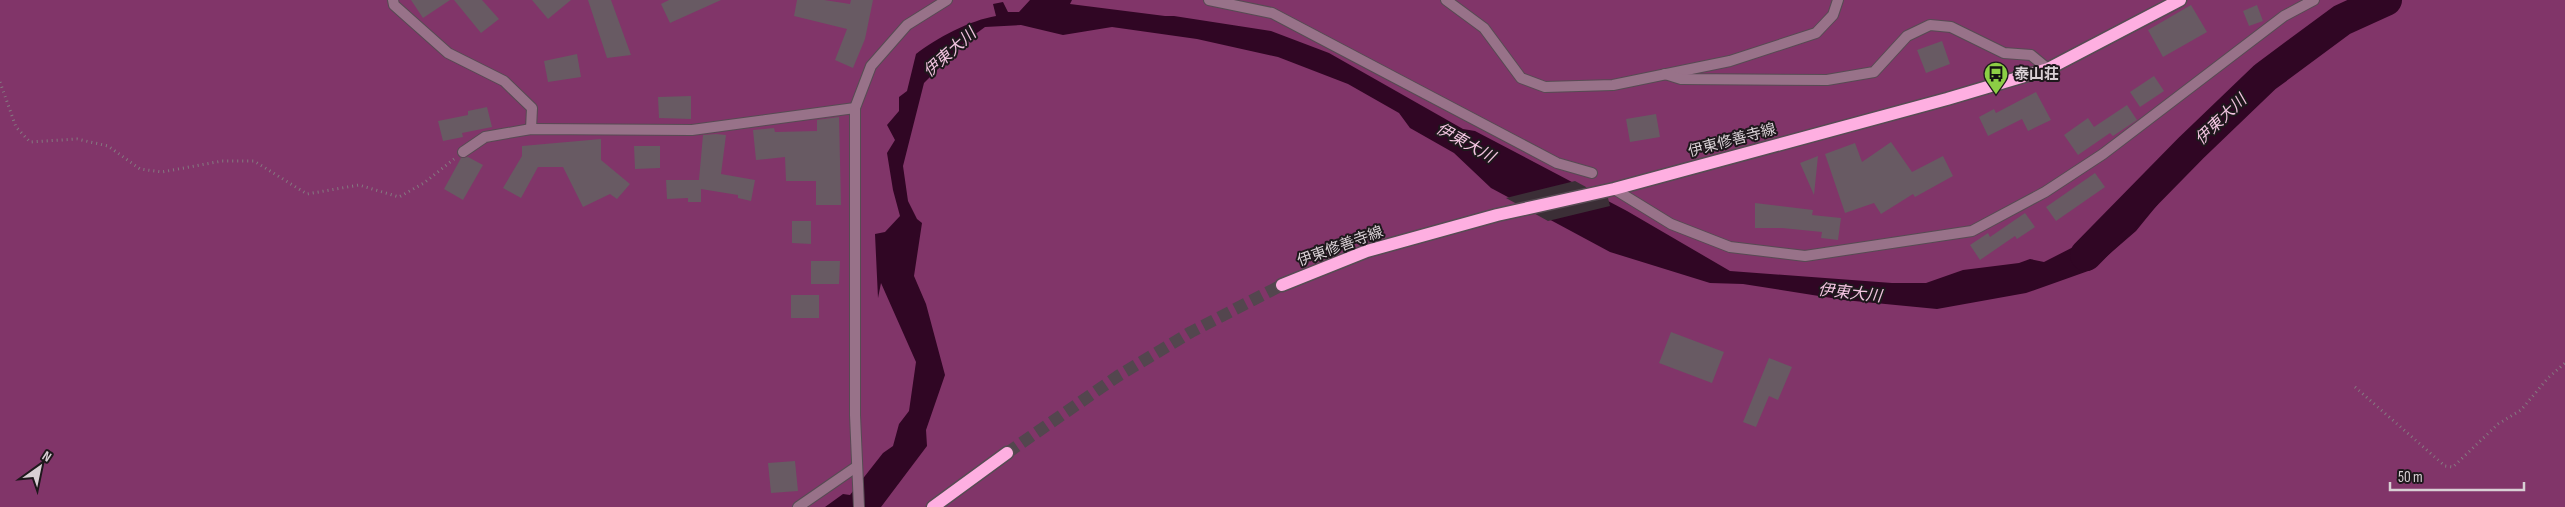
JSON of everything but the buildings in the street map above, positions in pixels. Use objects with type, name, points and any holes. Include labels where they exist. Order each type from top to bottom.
[{"type":"main road","name":"伊東修善寺線","points":[[1282,285],[1367,251],[1497,215],[1614,189],[1947,99],[2048,69],[2180,0]]},
{"type":"main road","points":[[933,507],[1007,453]]},
{"type":"street","points":[[393,0],[394,5],[448,53],[504,81],[532,108],[531,129]]},
{"type":"street","points":[[859,507],[856,468],[855,108],[871,66],[907,25],[946,0]]},
{"type":"street","points":[[1209,0],[1272,13],[1557,163],[1592,173]]},
{"type":"street","points":[[1446,0],[1484,28],[1521,78],[1544,87],[1612,85],[1730,61],[1816,33],[1833,14],[1838,0]]},
{"type":"street","points":[[1614,189],[1671,224],[1730,247],[1805,256],[1972,231],[2045,192],[2103,154],[2284,16],[2314,0]]},
{"type":"street","points":[[1664,73],[1681,79],[1827,80],[1874,72],[1907,36],[1930,25],[1952,27],[2004,53],[2031,55],[2048,69]]},
{"type":"street","points":[[463,152],[485,137],[531,129],[692,130],[855,108]]},
{"type":"street","points":[[798,507],[832,482],[856,468]]},
{"type":"path","points":[[0,82],[16,127],[30,142],[77,139],[108,146],[140,168],[162,172],[222,161],[254,161],[307,194],[359,185],[399,198],[424,183],[463,152]]},
{"type":"path","points":[[2355,387],[2445,466],[2453,467],[2498,424],[2520,410],[2548,378],[2565,363]]},
{"type":"shaded area","points":[[0,0],[2565,0],[2565,507],[0,507]]},
{"type":"water","points":[[1030,0],[1072,0],[1070,4],[1174,16],[1271,31],[1329,53],[1463,129],[1475,131],[1627,211],[1730,271],[1892,283],[1926,283],[1963,270],[2019,263],[2030,259],[2044,262],[2134,216],[2168,163],[2158,204],[2136,231],[2091,270],[2026,293],[1937,309],[1844,300],[1743,284],[1710,283],[1610,252],[1491,188],[1454,153],[1410,128],[1399,113],[1348,84],[1278,57],[1197,39],[1112,27],[1063,35],[1021,25],[985,27],[966,41],[924,83],[903,166],[908,201],[917,219],[922,223],[914,276],[926,304],[945,375],[926,430],[927,446],[881,507],[825,507],[843,494],[850,495],[883,453],[893,446],[899,424],[909,411],[916,362],[881,283],[878,298],[875,234],[885,232],[900,216],[893,190],[887,153],[895,140],[887,125],[899,111],[899,97],[907,91],[916,54],[954,30],[976,21],[996,16],[993,4],[1003,2],[1008,12],[1019,12]]},
{"type":"pier","points":[[1575,181],[1586,187],[1588,196],[1599,193],[1608,198],[1610,206],[1548,221],[1506,198]]},
{"type":"waterway","name":"伊東大川","points":[[2086,255],[2191,148],[2265,77],[2342,20],[2386,0]]},
{"type":"tunnel","points":[[1007,453],[1118,376],[1191,332],[1282,285]]},
{"type":"place","name":"泰山荘","points":[[1996,95]]}]
